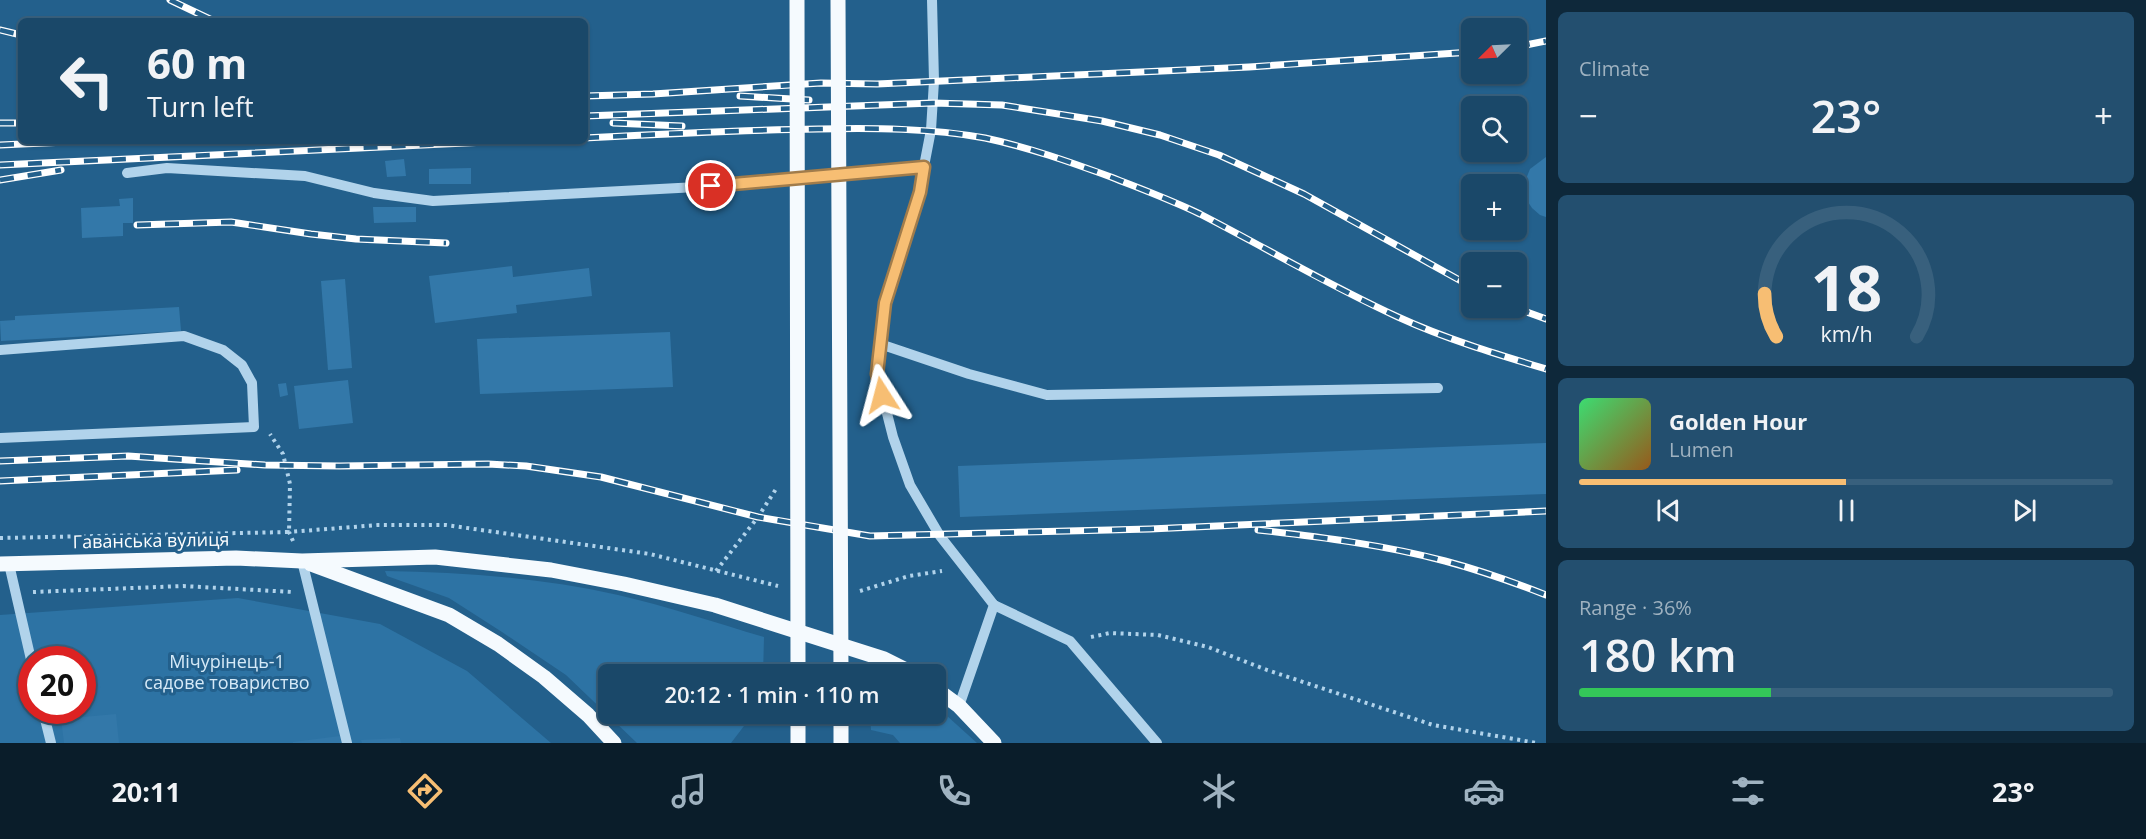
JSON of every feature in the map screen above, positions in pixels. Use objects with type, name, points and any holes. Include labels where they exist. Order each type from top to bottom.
[{"type":"main road","points":[[796,0],[798,664]]},
{"type":"main road","points":[[838,0],[841,664]]},
{"type":"main road","points":[[302,561],[435,557],[551,570],[715,605],[894,664]]},
{"type":"main road","name":"Гаванська вулиця","points":[[4,564],[236,558],[302,561]]},
{"type":"main road","points":[[302,561],[450,615],[498,644],[544,677],[588,715],[614,743]]},
{"type":"main road","points":[[946,696],[959,706],[994,743]]},
{"type":"main road","points":[[798,724],[798,743]]},
{"type":"main road","points":[[841,724],[841,743]]},
{"type":"lane","points":[[932,0],[933,103],[924,167],[920,192],[885,303],[877,374],[893,437],[910,485],[940,536],[994,605],[1070,641],[1157,743]]},
{"type":"lane","points":[[127,172],[167,168],[305,176],[374,193],[433,201],[735,185],[924,167]]},
{"type":"lane","points":[[0,350],[184,336],[223,350],[242,365],[252,383],[254,408],[254,428],[0,438]]},
{"type":"lane","points":[[880,344],[969,374],[1047,395],[1438,388]]},
{"type":"lane","points":[[302,561],[346,743]]},
{"type":"lane","points":[[4,564],[27,646]]},
{"type":"lane","points":[[959,706],[994,605]]},
{"type":"lane","points":[[46,724],[51,743]]},
{"type":"path","points":[[254,408],[283,454],[290,484],[289,532],[302,561]]},
{"type":"path","points":[[0,538],[289,532],[378,525],[446,525],[650,554],[788,589]]},
{"type":"path","points":[[853,593],[909,576],[939,570],[974,579]]},
{"type":"path","points":[[1070,641],[1110,633],[1158,635],[1208,647],[1267,670],[1433,725],[1537,743]]},
{"type":"green space","points":[[385,571],[502,577],[560,584],[618,595],[764,637],[763,664],[598,664],[598,706],[566,675],[449,598],[387,576]]},
{"type":"green space","name":"Мічурінець-1 садове товариство","points":[[238,598],[380,624],[467,671],[551,743],[0,743],[0,615]]},
{"type":"green space","points":[[946,715],[977,743],[900,743],[893,735],[871,730],[871,724],[946,724]]},
{"type":"green space","points":[[617,724],[756,724],[744,726],[731,743],[637,743]]},
{"type":"building","points":[[1546,157],[1546,217],[1540,215],[1527,200],[1527,176],[1530,169]]},
{"type":"building","points":[[404,159],[406,176],[387,177],[385,161]]},
{"type":"building","points":[[471,168],[471,184],[429,184],[429,169]]},
{"type":"building","points":[[133,198],[133,223],[123,223],[123,236],[82,238],[81,208],[120,206],[119,199]]},
{"type":"building","points":[[373,207],[416,207],[416,222],[374,223]]},
{"type":"building","points":[[512,266],[513,277],[589,268],[592,296],[516,305],[517,313],[435,323],[429,276]]},
{"type":"building","points":[[345,279],[352,368],[328,370],[321,281]]},
{"type":"building","points":[[179,307],[181,331],[1,341],[0,321],[15,320],[15,316]]},
{"type":"building","points":[[670,332],[673,387],[480,394],[477,339]]},
{"type":"building","points":[[348,380],[353,423],[299,429],[294,386]]},
{"type":"building","points":[[286,383],[288,395],[280,397],[278,384]]},
{"type":"building","points":[[1546,443],[1546,494],[960,517],[958,466]]},
{"type":"building","points":[[116,714],[119,743],[64,743],[62,724],[96,724],[96,716]]},
{"type":"building","points":[[340,736],[341,743],[293,743],[293,742]]},
{"type":"building","points":[[400,738],[401,743],[362,743],[361,740]]},
{"type":"railway","points":[[170,0],[208,18]]},
{"type":"railway","points":[[0,30],[18,34]]},
{"type":"railway","points":[[1527,45],[1546,41]]},
{"type":"railway","points":[[588,96],[821,83],[877,84],[1249,67],[1461,53]]},
{"type":"railway","points":[[740,96],[809,100]]},
{"type":"railway","points":[[588,116],[933,103],[1002,105],[1102,121],[1160,135],[1219,155],[1304,194],[1461,281]]},
{"type":"railway","points":[[0,123],[18,123]]},
{"type":"railway","points":[[613,123],[682,126]]},
{"type":"railway","points":[[588,138],[731,131],[902,129],[985,138],[1033,150],[1167,199],[1398,317],[1453,339],[1546,369]]},
{"type":"railway","points":[[0,145],[22,144]]},
{"type":"railway","points":[[0,165],[444,144]]},
{"type":"railway","points":[[0,180],[61,170]]},
{"type":"railway","points":[[137,225],[231,222],[356,239],[446,243]]},
{"type":"railway","points":[[1527,312],[1546,319]]},
{"type":"railway","points":[[0,461],[128,456],[265,465],[488,464],[526,466],[601,477],[758,517],[870,536],[1150,529],[1546,511]]},
{"type":"railway","points":[[0,481],[237,470]]},
{"type":"railway","points":[[1258,530],[1352,542],[1422,555],[1483,572],[1546,595]]},
{"type":"route","points":[[711,186],[924,167],[920,192],[885,303],[877,374],[882,395]]}]
